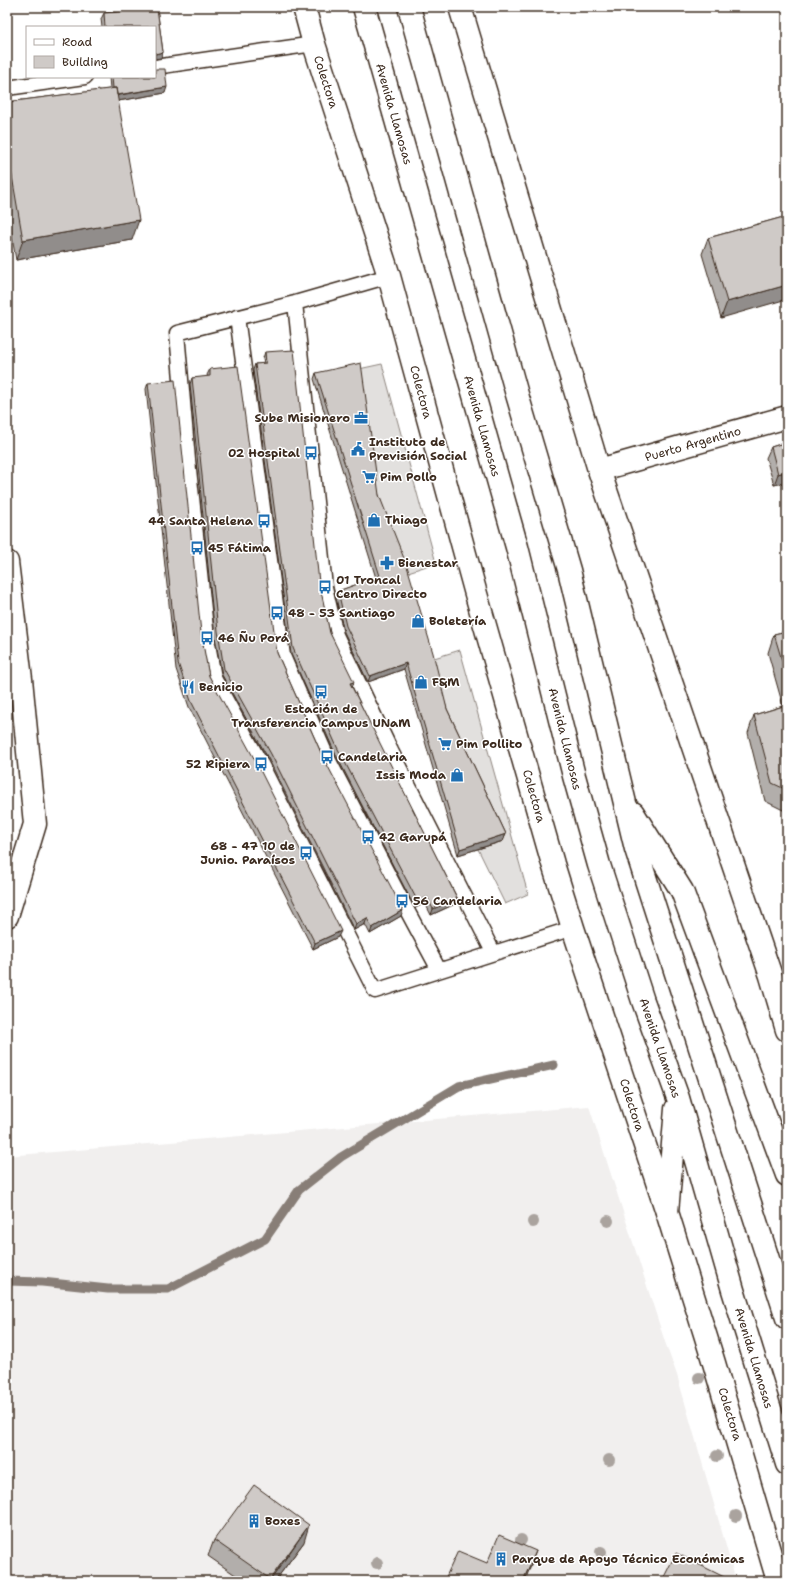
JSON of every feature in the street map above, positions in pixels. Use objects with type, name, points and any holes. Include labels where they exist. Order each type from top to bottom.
[{"type":"main road","name":"Colectora","points":[[304,7],[314,44],[389,276],[478,601],[573,928],[667,1212],[714,1363],[778,1548],[778,1581]]},
{"type":"main road","name":"Avenida Llamosas","points":[[364,7],[517,547],[574,776],[599,865],[643,1001],[678,1098],[731,1282],[787,1464]]},
{"type":"main road","points":[[409,7],[516,391],[569,570],[636,849],[787,1318]]},
{"type":"main road","points":[[460,7],[599,470],[779,974],[787,1030]]},
{"type":"main road","name":"Puerto Argentino","points":[[599,470],[787,418]]},
{"type":"main road","points":[[7,562],[21,679],[35,824],[7,916]]},
{"type":"main road","points":[[623,797],[682,891],[787,1175]]},
{"type":"main road","points":[[667,1212],[678,1098]]},
{"type":"lane","points":[[156,67],[314,44]]},
{"type":"lane","points":[[7,88],[78,78]]},
{"type":"lane","points":[[389,276],[295,303],[177,333],[193,511],[207,638],[214,678],[264,771],[375,991],[493,952],[573,928]]},
{"type":"lane","points":[[295,303],[325,587],[336,635],[391,751],[493,952]]},
{"type":"lane","points":[[237,317],[283,656],[327,757],[439,970]]},
{"type":"shaded area","points":[[382,364],[436,563],[405,573],[377,501],[359,369]]},
{"type":"shaded area","points":[[460,650],[528,894],[505,904],[478,849],[503,841],[445,715],[431,659]]},
{"type":"shaded area","points":[[589,1106],[677,1375],[736,1581],[7,1581],[7,1156]]},
{"type":"building","points":[[157,8],[163,52],[156,54],[156,26],[105,26],[104,13]]},
{"type":"building","points":[[156,69],[165,69],[167,87],[117,95],[116,88],[113,88],[112,78],[156,78]]},
{"type":"building","points":[[116,88],[139,220],[23,240],[7,147],[7,102]]},
{"type":"building","points":[[787,216],[787,285],[727,302],[708,238]]},
{"type":"building","points":[[294,350],[319,582],[330,633],[354,682],[350,683],[457,898],[433,909],[427,897],[418,902],[337,747],[293,648],[255,364],[266,363],[265,352]]},
{"type":"building","points":[[361,363],[379,495],[407,566],[433,653],[447,709],[506,834],[460,849],[406,663],[370,676],[346,626],[338,591],[380,576],[316,373]]},
{"type":"building","points":[[238,366],[277,653],[322,755],[403,910],[372,928],[367,918],[356,924],[271,754],[224,669],[218,631],[192,378],[210,376],[210,369]]},
{"type":"building","points":[[175,380],[201,633],[209,676],[256,762],[341,931],[315,943],[191,701],[178,663],[148,383]]},
{"type":"building","points":[[787,442],[787,471],[778,474],[771,447]]},
{"type":"building","points":[[787,631],[787,677],[774,634]]},
{"type":"building","points":[[787,705],[787,790],[772,783],[754,715]]},
{"type":"building","name":"Boxes","points":[[254,1485],[309,1525],[270,1579],[214,1540]]},
{"type":"building","points":[[499,1535],[536,1551],[523,1581],[444,1581],[458,1551],[487,1563]]},
{"type":"building","points":[[676,1553],[724,1577],[721,1581],[662,1581]]},
{"type":"waterway","points":[[7,1281],[42,1282],[108,1289],[168,1289],[265,1239],[299,1190],[341,1157],[459,1086],[554,1065]]},
{"type":"place","name":"Sube Misionero","points":[[361,418]]},
{"type":"place","name":"Instituto de Previsión Social","points":[[358,449]]},
{"type":"place","name":"02 Hospital","points":[[311,453]]},
{"type":"place","name":"Pim Pollo","points":[[369,477]]},
{"type":"place","name":"Thiago","points":[[374,520]]},
{"type":"place","name":"44 Santa Helena","points":[[264,521]]},
{"type":"place","name":"45 Fátima","points":[[197,548]]},
{"type":"place","name":"Bienestar","points":[[387,563]]},
{"type":"place","name":"01 Troncal Centro Directo","points":[[325,587]]},
{"type":"place","name":"48 - 53 Santiago","points":[[277,613]]},
{"type":"place","name":"Boletería","points":[[418,621]]},
{"type":"place","name":"46 Ñu Porá","points":[[207,638]]},
{"type":"place","name":"F&M","points":[[421,682]]},
{"type":"place","name":"Benicio","points":[[188,687]]},
{"type":"place","name":"Estación de Transferencia Campus UNaM","points":[[321,692]]},
{"type":"place","name":"Pim Pollito","points":[[445,744]]},
{"type":"place","name":"Candelaria","points":[[327,757]]},
{"type":"place","name":"52 Ripiera","points":[[261,764]]},
{"type":"place","name":"Issis Moda","points":[[457,775]]},
{"type":"place","name":"42 Garupá","points":[[368,837]]},
{"type":"place","name":"68 - 47 10 de Junio. Paraísos","points":[[306,853]]},
{"type":"place","name":"56 Candelaria","points":[[402,901]]},
{"type":"place","name":"Boxes","points":[[254,1521]]},
{"type":"place","name":"Parque de Apoyo Técnico Económicas","points":[[501,1559]]}]
